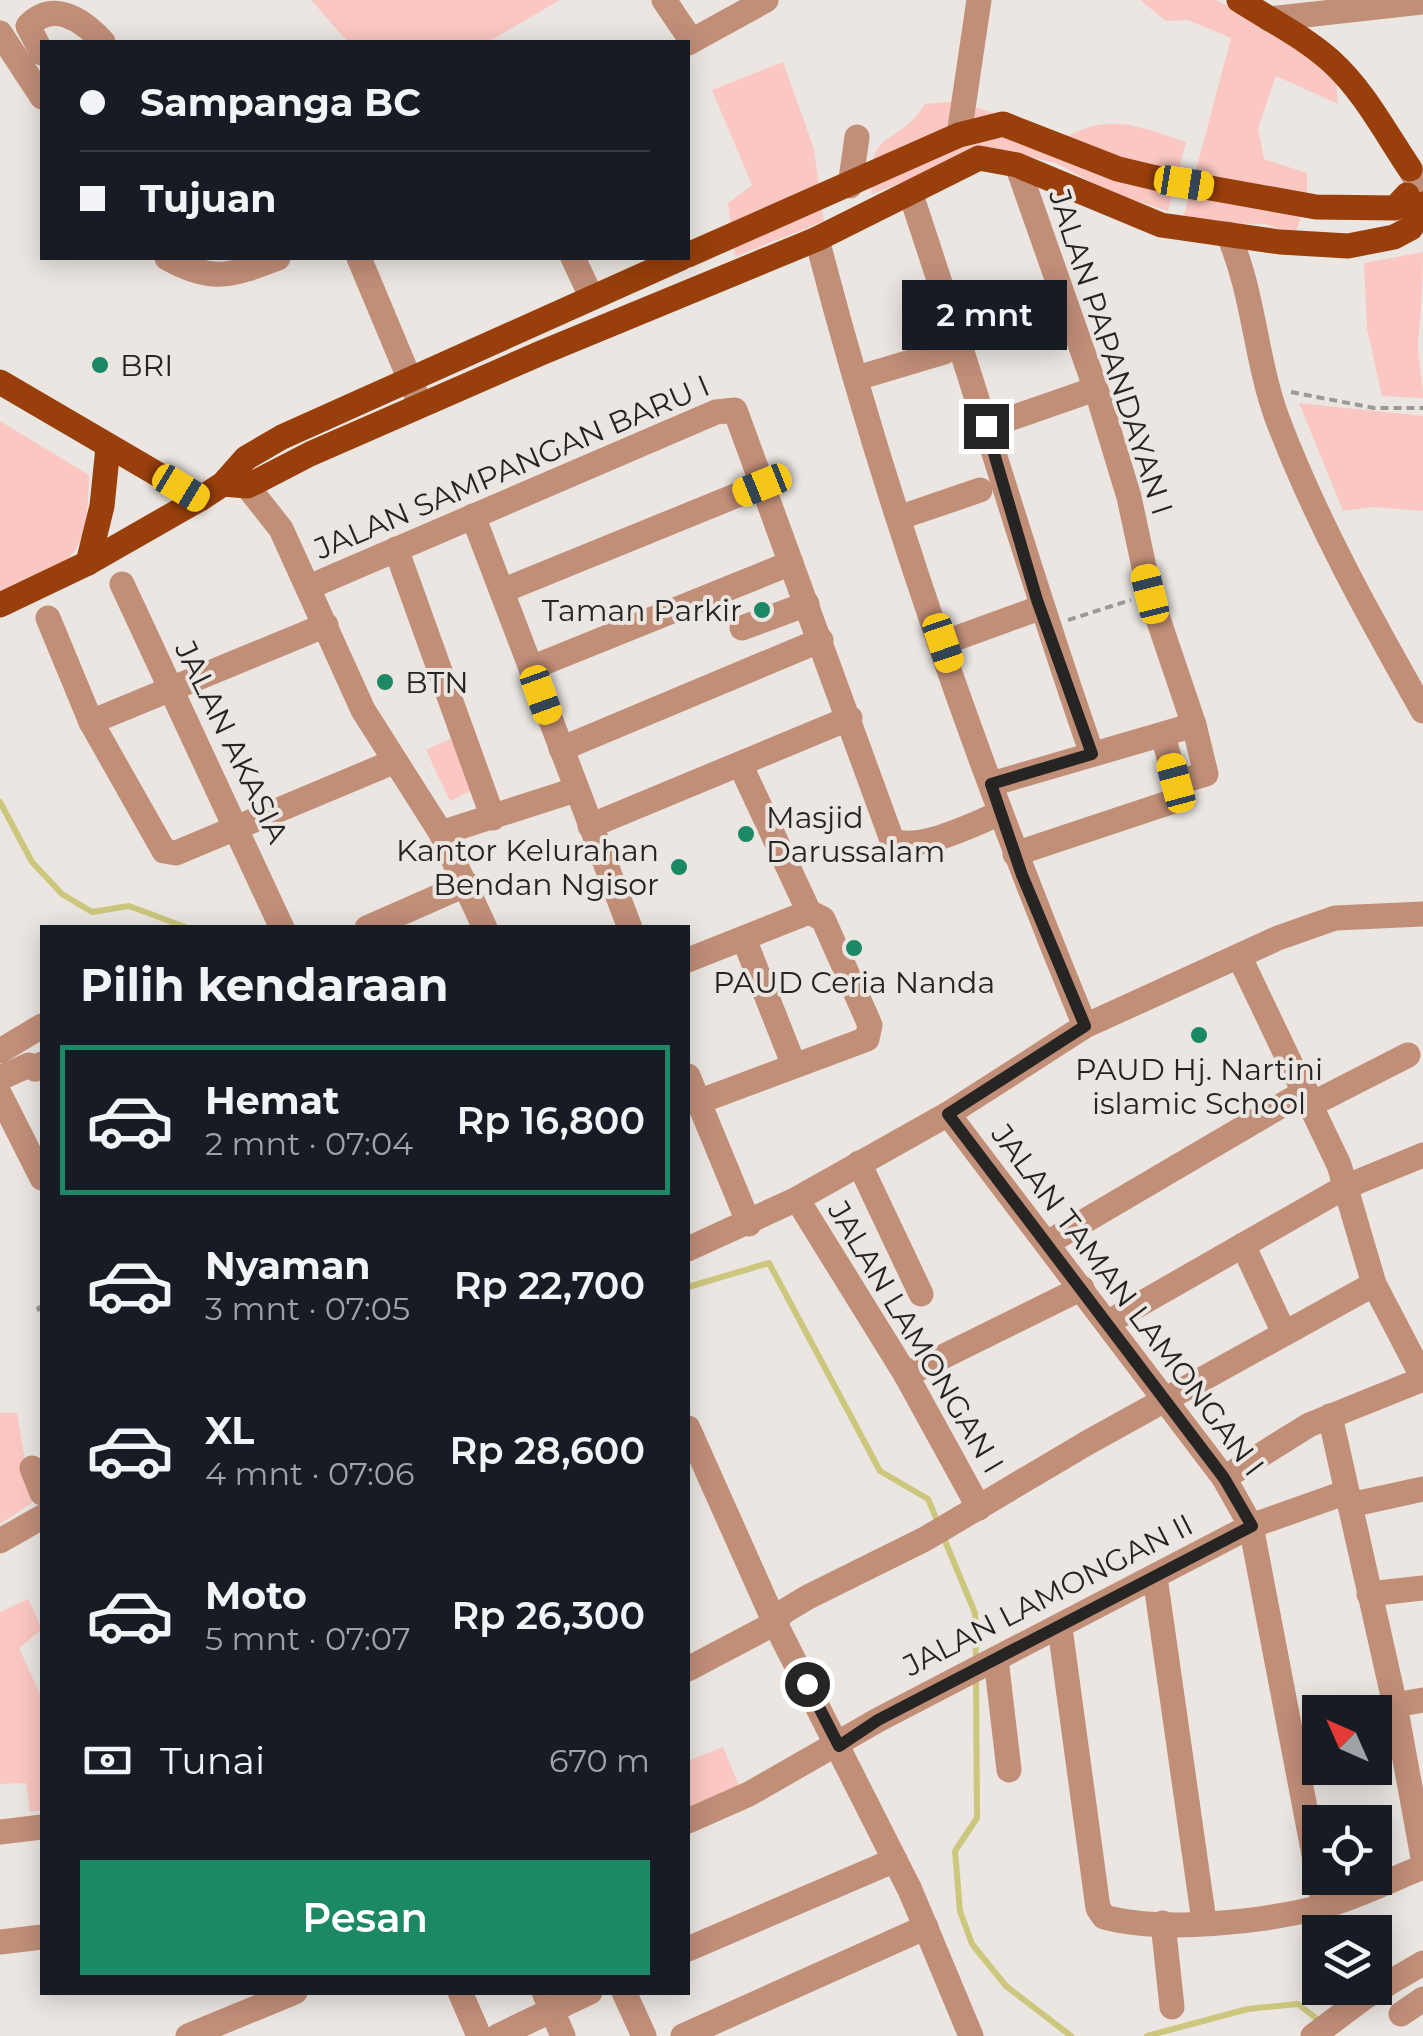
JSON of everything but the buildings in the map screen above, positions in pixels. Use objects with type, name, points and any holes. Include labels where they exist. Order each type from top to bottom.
[{"type":"main road","points":[[1239,0],[1274,13],[1332,62],[1355,87],[1410,169]]},
{"type":"main road","points":[[690,253],[959,136],[1003,124],[1118,169],[1160,179],[1337,208],[1395,208],[1419,198]]},
{"type":"main road","points":[[234,479],[310,454],[422,408],[521,362],[817,239],[990,158],[1146,219],[1228,234],[1348,246],[1394,236],[1410,228],[1419,198]]},
{"type":"main road","points":[[1146,219],[1160,179]]},
{"type":"main road","points":[[0,605],[88,563],[234,479],[282,437],[675,260]]},
{"type":"main road","points":[[511,332],[521,362]]},
{"type":"main road","points":[[0,382],[200,499]]},
{"type":"main road","points":[[88,563],[102,506],[108,447]]},
{"type":"street","points":[[664,0],[688,40]]},
{"type":"street","points":[[690,41],[766,0]]},
{"type":"street","points":[[959,136],[979,0]]},
{"type":"street","points":[[1274,13],[1423,2]]},
{"type":"street","points":[[40,48],[28,26],[34,16],[61,6],[74,11],[102,40]]},
{"type":"street","points":[[0,33],[40,93]]},
{"type":"street","points":[[850,186],[857,138]]},
{"type":"street","name":"JALAN PAPANDAYAN I","points":[[1017,166],[1096,389],[1128,497],[1150,594],[1194,725],[1206,774],[1176,783]]},
{"type":"street","points":[[1410,169],[1419,198]]},
{"type":"street","points":[[911,195],[986,426],[991,484],[1092,754]]},
{"type":"street","points":[[1228,234],[1249,290],[1267,387],[1338,561],[1423,711]]},
{"type":"street","points":[[817,239],[900,517],[999,814],[1085,1026]]},
{"type":"street","points":[[174,260],[209,277],[235,274],[273,260]]},
{"type":"street","points":[[360,260],[422,408]]},
{"type":"street","points":[[574,260],[591,296]]},
{"type":"street","points":[[857,378],[944,352]]},
{"type":"street","points":[[986,426],[1096,389]]},
{"type":"street","name":"JALAN SAMPANGAN BARU I","points":[[309,587],[728,409],[738,415],[762,485]]},
{"type":"street","points":[[234,479],[272,512],[363,710],[392,762],[440,833],[484,925]]},
{"type":"street","points":[[900,517],[991,484]]},
{"type":"street","points":[[502,591],[762,485],[895,843],[932,838],[999,814]]},
{"type":"street","points":[[473,516],[629,925]]},
{"type":"street","points":[[396,549],[493,818]]},
{"type":"street","points":[[531,668],[791,563]]},
{"type":"street","name":"JALAN AKASIA","points":[[122,584],[281,925]]},
{"type":"street","points":[[742,628],[807,604]]},
{"type":"street","points":[[48,618],[91,722],[156,844],[164,852],[176,852],[392,762]]},
{"type":"street","points":[[943,643],[1040,618]]},
{"type":"street","points":[[91,722],[326,625]]},
{"type":"street","points":[[561,749],[821,640]]},
{"type":"street","points":[[590,826],[850,718]]},
{"type":"street","points":[[991,784],[1194,725]]},
{"type":"street","points":[[1015,854],[1180,799],[1163,735]]},
{"type":"street","points":[[698,1102],[793,1063],[867,1039],[870,1034],[822,919],[809,912],[740,764]]},
{"type":"street","points":[[440,833],[575,790]]},
{"type":"street","points":[[374,925],[466,884]]},
{"type":"street","points":[[690,959],[809,912]]},
{"type":"street","points":[[690,1248],[797,1199],[948,1114],[1085,1026],[1278,938],[1335,918],[1423,914]]},
{"type":"street","points":[[744,939],[793,1063]]},
{"type":"street","points":[[1224,1478],[1330,1416],[1423,1378],[1374,1284],[1346,1187],[1309,1098],[1240,958]]},
{"type":"street","points":[[0,1051],[40,1027]]},
{"type":"street","points":[[1050,1242],[1309,1098],[1408,1055]]},
{"type":"street","points":[[0,1078],[29,1065],[40,1065]]},
{"type":"street","points":[[690,1081],[748,1224]]},
{"type":"street","points":[[0,1096],[40,1174]]},
{"type":"street","name":"JALAN TAMAN LAMONGAN I","points":[[948,1114],[1050,1242],[1224,1478],[1252,1526],[1324,1907]]},
{"type":"street","points":[[1107,1322],[1346,1187],[1423,1154]]},
{"type":"street","points":[[859,1163],[922,1294]]},
{"type":"street","name":"JALAN LAMONGAN I","points":[[797,1199],[906,1375],[980,1508]]},
{"type":"street","points":[[1243,1245],[1284,1334]]},
{"type":"street","name":"JALAN LAMONGAN I","points":[[690,1669],[775,1623],[783,1612],[956,1522],[1164,1400],[1374,1284]]},
{"type":"street","points":[[906,1375],[1082,1288]]},
{"type":"street","points":[[1330,1416],[1418,1808],[1423,1858]]},
{"type":"street","points":[[690,1432],[775,1623],[926,1926],[971,2036]]},
{"type":"street","points":[[32,1468],[40,1488]]},
{"type":"street","name":"JALAN LAMONGAN II","points":[[690,1820],[839,1746],[961,1677],[1252,1526],[1349,1498],[1423,1489]]},
{"type":"street","points":[[0,1541],[40,1518]]},
{"type":"street","points":[[1156,1577],[1204,1921]]},
{"type":"street","points":[[1370,1594],[1423,1588]]},
{"type":"street","points":[[1060,1628],[1098,1908],[1112,1919],[1163,1922],[1265,1918],[1324,1907],[1423,1867]]},
{"type":"street","points":[[996,1659],[1009,1770]]},
{"type":"street","points":[[1395,1706],[1423,1700]]},
{"type":"street","points":[[0,1832],[40,1827]]},
{"type":"street","points":[[690,1948],[895,1860]]},
{"type":"street","points":[[1163,1922],[1172,2007]]},
{"type":"street","points":[[683,2036],[926,1926]]},
{"type":"street","points":[[0,1942],[40,1936]]},
{"type":"street","points":[[1313,2036],[1423,1962]]},
{"type":"street","points":[[188,2036],[286,1995]]},
{"type":"street","points":[[461,1995],[479,2036]]},
{"type":"street","points":[[498,2036],[547,2002],[577,1995]]},
{"type":"street","points":[[625,1995],[644,2036]]},
{"type":"street","points":[[547,2002],[563,2036]]},
{"type":"path","points":[[1267,387],[1374,408],[1423,408]]},
{"type":"path","points":[[1040,618],[1150,594]]},
{"type":"shaded area","points":[[311,0],[560,0],[491,40],[346,40]]},
{"type":"shaded area","points":[[1140,0],[1216,0],[1301,42],[1335,70],[1338,104],[1276,76],[1258,128],[1264,159],[1307,173],[1307,198],[1295,235],[1265,224],[1182,223],[1231,38],[1188,20],[1166,21]]},
{"type":"shaded area","points":[[783,62],[814,149],[824,221],[735,257],[728,203],[752,185],[712,90]]},
{"type":"shaded area","points":[[957,101],[1067,137],[1097,125],[1126,124],[1186,142],[1168,211],[1111,193],[1056,163],[992,148],[872,194],[871,173],[879,147],[905,127],[925,104]]},
{"type":"shaded area","points":[[1423,252],[1418,348],[1423,398],[1382,396],[1367,329],[1364,263]]},
{"type":"shaded area","points":[[1299,403],[1423,416],[1423,511],[1373,507],[1343,511]]},
{"type":"shaded area","points":[[0,421],[89,475],[85,526],[72,555],[45,575],[0,596]]},
{"type":"shaded area","points":[[452,738],[476,788],[450,801],[426,750]]},
{"type":"shaded area","points":[[0,1413],[17,1413],[32,1503],[0,1524]]},
{"type":"shaded area","points":[[28,1599],[40,1625],[40,1631],[19,1648],[40,1695],[40,1810],[30,1812],[26,1783],[0,1784],[0,1612]]},
{"type":"shaded area","points":[[723,1747],[740,1788],[690,1809],[690,1760]]},
{"type":"waterway","points":[[0,802],[32,862],[62,894],[92,912],[129,906],[180,925]]},
{"type":"waterway","points":[[690,1286],[769,1263],[880,1471],[928,1499],[939,1525]]},
{"type":"waterway","points":[[943,1536],[975,1613],[976,1663]]},
{"type":"waterway","points":[[976,1675],[977,1818],[955,1851],[960,1911],[972,1944],[1006,1986],[1071,2036]]},
{"type":"waterway","points":[[1147,2036],[1248,2009],[1298,2004],[1321,2022]]},
{"type":"place","name":"BRI","points":[[100,365]]},
{"type":"place","name":"Taman Parkir","points":[[762,610]]},
{"type":"place","name":"BTN","points":[[385,682]]},
{"type":"place","name":"Masjid Darussalam","points":[[746,834]]},
{"type":"place","name":"Kantor Kelurahan Bendan Ngisor","points":[[679,867]]},
{"type":"place","name":"PAUD Ceria Nanda","points":[[854,948]]},
{"type":"place","name":"PAUD Hj. Nartini islamic School","points":[[1199,1035]]},
{"type":"route","points":[[807,1684],[839,1746],[878,1720],[1252,1526],[1224,1478],[1050,1242],[948,1114],[1085,1026],[1022,875],[991,784],[1092,754],[1037,600],[986,426]]}]
